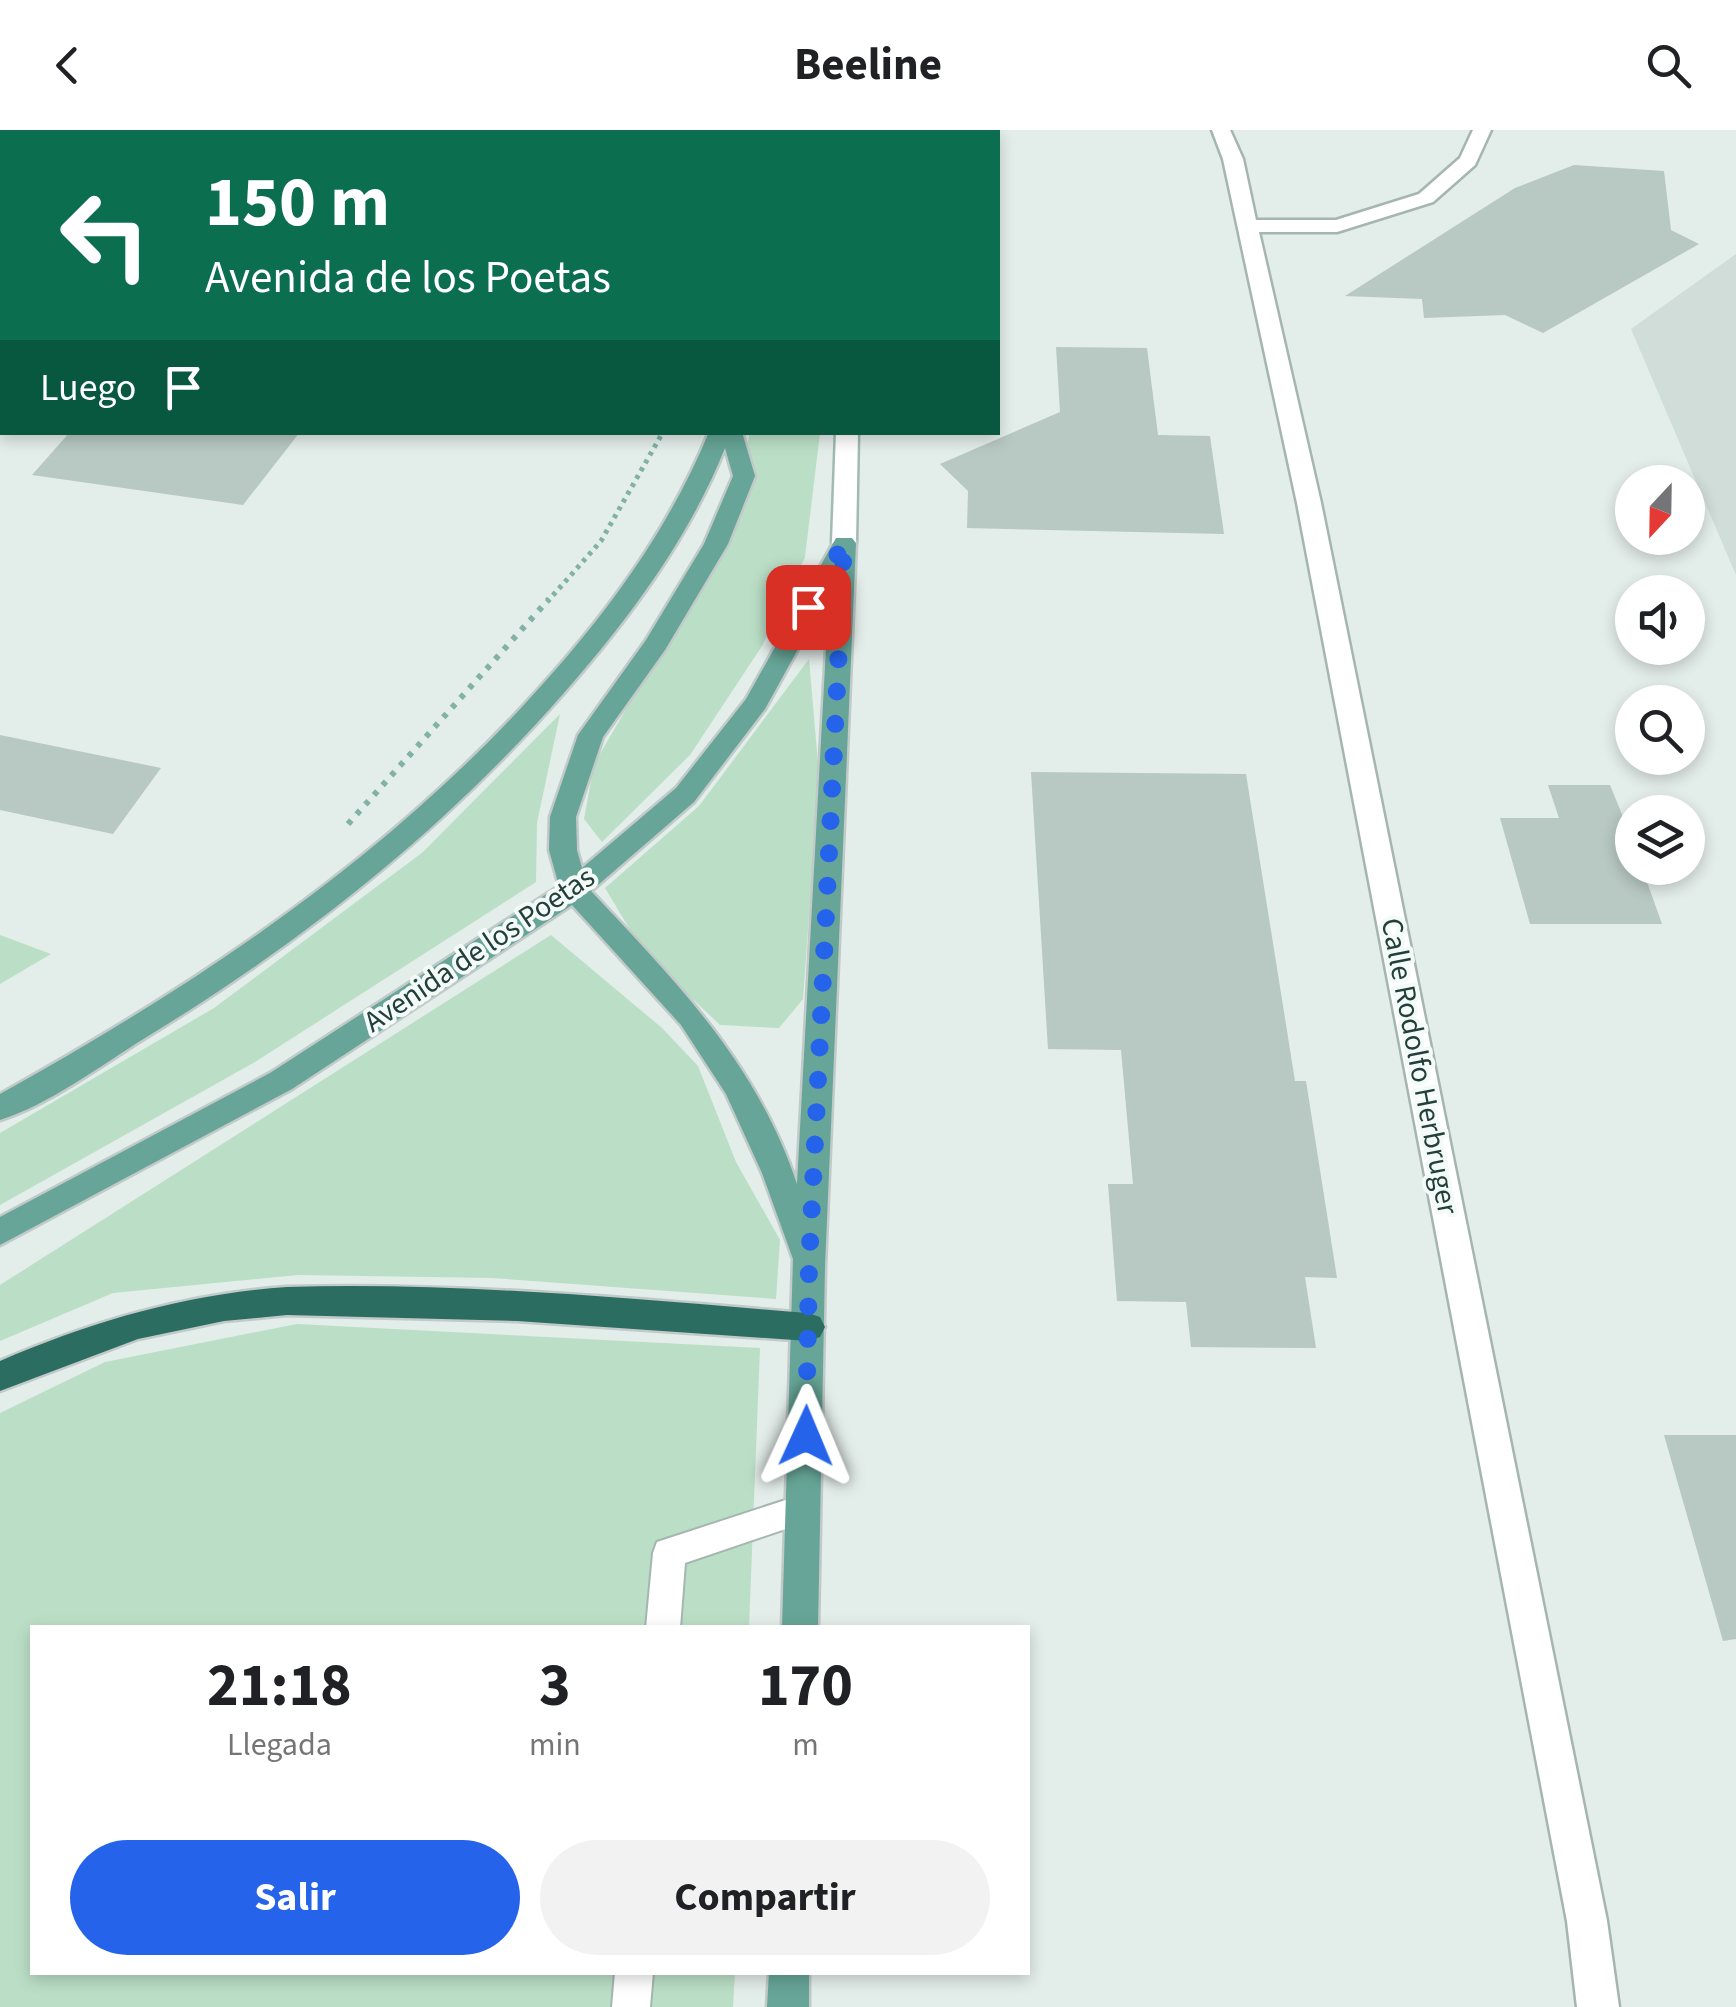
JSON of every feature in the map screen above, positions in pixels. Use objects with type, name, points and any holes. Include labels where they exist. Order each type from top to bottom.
[{"type":"highway","points":[[0,1376],[122,1329],[223,1307],[286,1300],[572,1310],[808,1327]]},
{"type":"main road","points":[[0,1108],[204,986],[292,926],[404,840],[534,710],[638,588],[700,486],[719,435]]},
{"type":"main road","points":[[732,435],[744,476],[716,544],[656,644],[591,735],[563,818],[563,850],[574,890],[692,1017],[739,1089],[778,1173],[809,1266]]},
{"type":"main road","points":[[800,1625],[809,1266],[844,543]]},
{"type":"main road","name":"Avenida de los Poetas","points":[[0,1232],[282,1081],[574,890],[685,795],[756,704],[844,543]]},
{"type":"main road","points":[[788,2007],[789,1975]]},
{"type":"street","name":"Calle Rodolfo Herbruger","points":[[1221,130],[1234,159],[1310,503],[1587,1922],[1598,2007]]},
{"type":"street","points":[[1248,226],[1338,226],[1426,198],[1468,161],[1482,130]]},
{"type":"street","points":[[844,543],[846,435]]},
{"type":"lane","points":[[663,1625],[669,1553],[804,1509]]},
{"type":"lane","points":[[631,2007],[634,1975]]},
{"type":"path","points":[[336,838],[600,541],[661,435]]},
{"type":"shaded area","points":[[1736,254],[1736,575],[1705,502],[1705,465],[1689,465],[1631,329]]},
{"type":"green space","points":[[749,435],[820,435],[805,557],[762,646],[690,755],[602,842],[584,819],[594,764],[698,586],[727,523]]},
{"type":"green space","points":[[809,659],[819,775],[803,999],[779,1028],[720,1025],[644,953],[605,888],[699,806]]},
{"type":"green space","points":[[560,714],[537,823],[536,882],[255,1062],[0,1205],[0,1133],[214,1008],[423,852]]},
{"type":"green space","points":[[0,935],[51,954],[0,984]]},
{"type":"green space","points":[[551,935],[662,1028],[698,1066],[736,1162],[780,1240],[776,1299],[492,1278],[298,1275],[113,1293],[0,1341],[0,1285]]},
{"type":"green space","points":[[297,1324],[760,1348],[749,1625],[30,1625],[30,1975],[735,1975],[733,2007],[0,2007],[0,1413],[105,1362]]},
{"type":"building","points":[[1574,165],[1664,171],[1671,230],[1699,244],[1543,333],[1505,315],[1424,318],[1422,299],[1345,296],[1515,188]]},
{"type":"building","points":[[1056,347],[1147,348],[1158,435],[1210,436],[1224,534],[967,528],[968,491],[940,464],[1060,412]]},
{"type":"building","points":[[67,435],[298,435],[243,505],[32,475]]},
{"type":"building","points":[[0,735],[161,768],[113,834],[0,810]]},
{"type":"building","points":[[1031,772],[1246,774],[1295,1081],[1306,1081],[1337,1278],[1305,1277],[1316,1348],[1191,1347],[1186,1302],[1117,1301],[1108,1184],[1133,1184],[1121,1050],[1048,1049]]},
{"type":"building","points":[[1548,785],[1610,785],[1615,797],[1615,885],[1648,885],[1662,924],[1530,924],[1500,818],[1559,818]]},
{"type":"building","points":[[1664,1435],[1736,1435],[1736,1639],[1723,1641]]},
{"type":"route","points":[[806,1436],[809,1266],[844,543],[808,607]]}]
